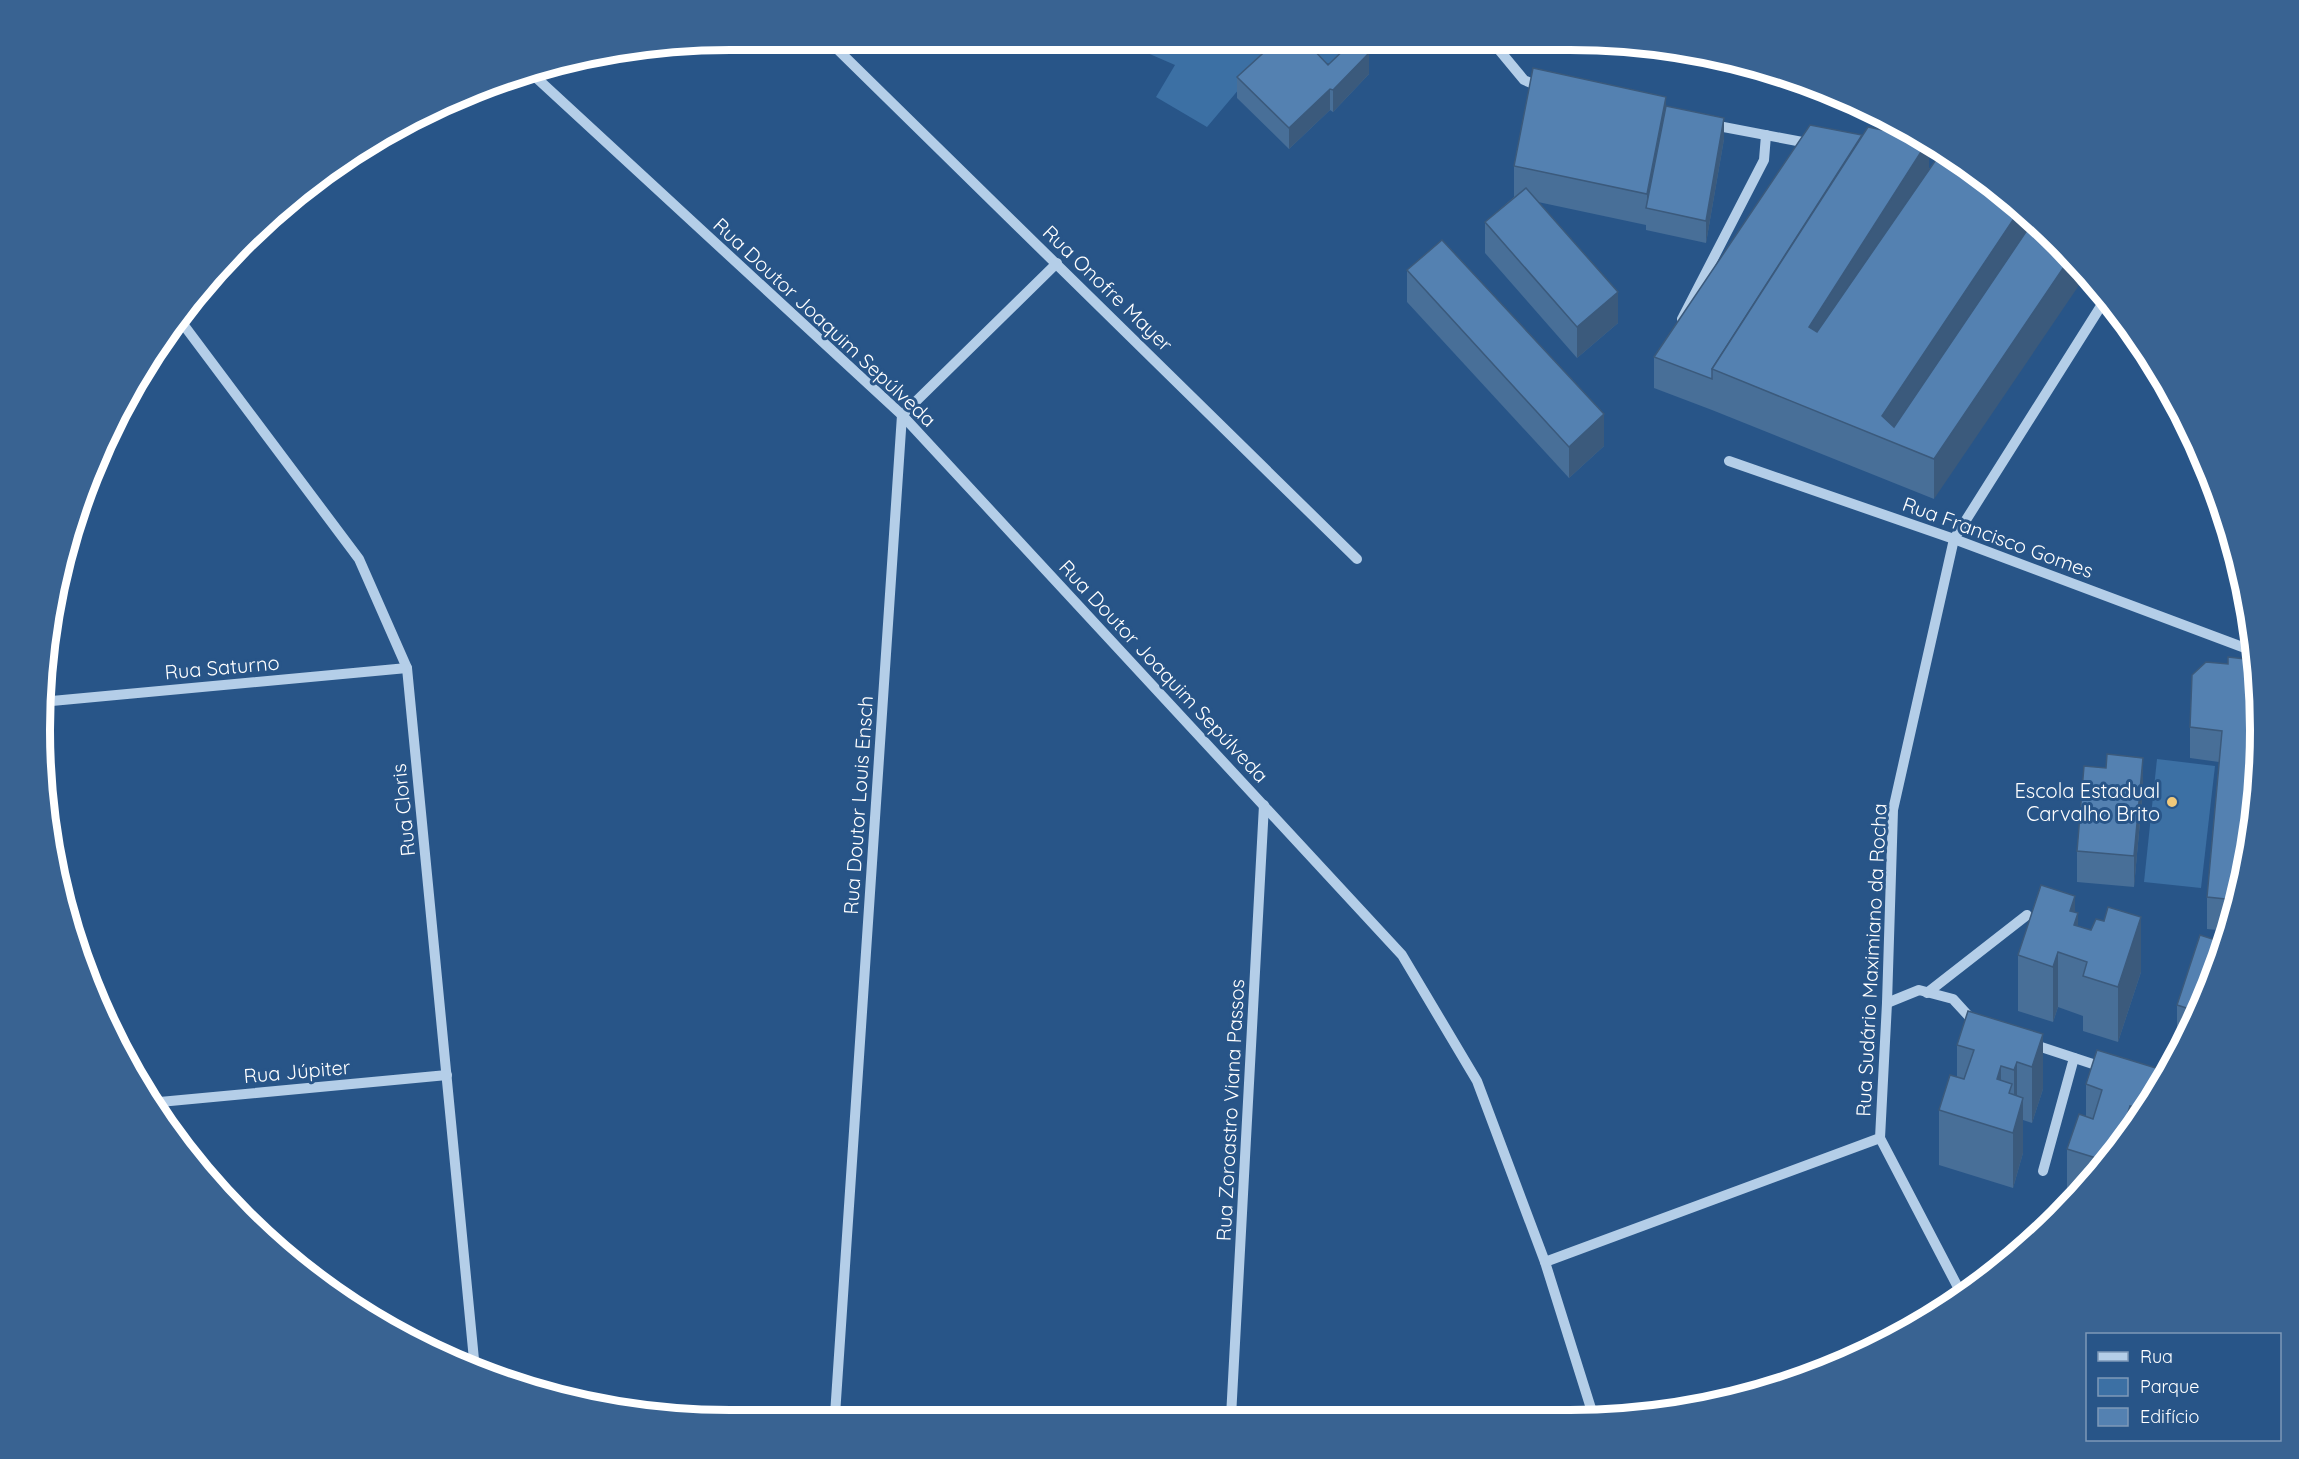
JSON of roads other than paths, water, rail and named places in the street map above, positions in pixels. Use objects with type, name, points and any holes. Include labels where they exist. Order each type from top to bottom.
[{"type":"street","name":"Rua Onofre Mayer","points":[[837,50],[1357,558]]},
{"type":"street","points":[[1499,50],[1524,80],[1554,93]]},
{"type":"street","name":"Rua Doutor Joaquim Sepúlveda","points":[[538,78],[902,415],[1402,955],[1477,1081],[1545,1262],[1591,1409]]},
{"type":"street","points":[[1699,122],[1822,146]]},
{"type":"street","points":[[1677,328],[1764,160],[1766,135]]},
{"type":"street","points":[[902,415],[1057,263]]},
{"type":"street","name":"Rua Sudário Maximiano da Rocha","points":[[1545,1262],[1880,1138],[1893,810],[1954,539],[2101,306]]},
{"type":"street","name":"Rua Cloris","points":[[184,325],[359,559],[407,668],[474,1360]]},
{"type":"street","name":"Rua Doutor Louis Ensch","points":[[835,1410],[902,415]]},
{"type":"street","name":"Rua Francisco Gomes","points":[[1729,461],[1954,539],[2245,648]]},
{"type":"street","name":"Rua Saturno","points":[[51,701],[407,668]]},
{"type":"street","name":"Rua Zoroastro Viana Passos","points":[[1232,1410],[1264,805]]},
{"type":"street","points":[[1927,993],[2027,915]]},
{"type":"street","points":[[1887,1003],[1919,990],[1953,999],[1978,1025],[1989,1029]]},
{"type":"street","points":[[2021,1040],[2117,1072]]},
{"type":"street","points":[[2043,1171],[2074,1058]]},
{"type":"street","name":"Rua Júpiter","points":[[161,1102],[447,1075]]},
{"type":"street","points":[[1880,1138],[1958,1287]]},
{"type":"place","name":"Escola Estadual Carvalho Brito","points":[[2172,802]]}]
